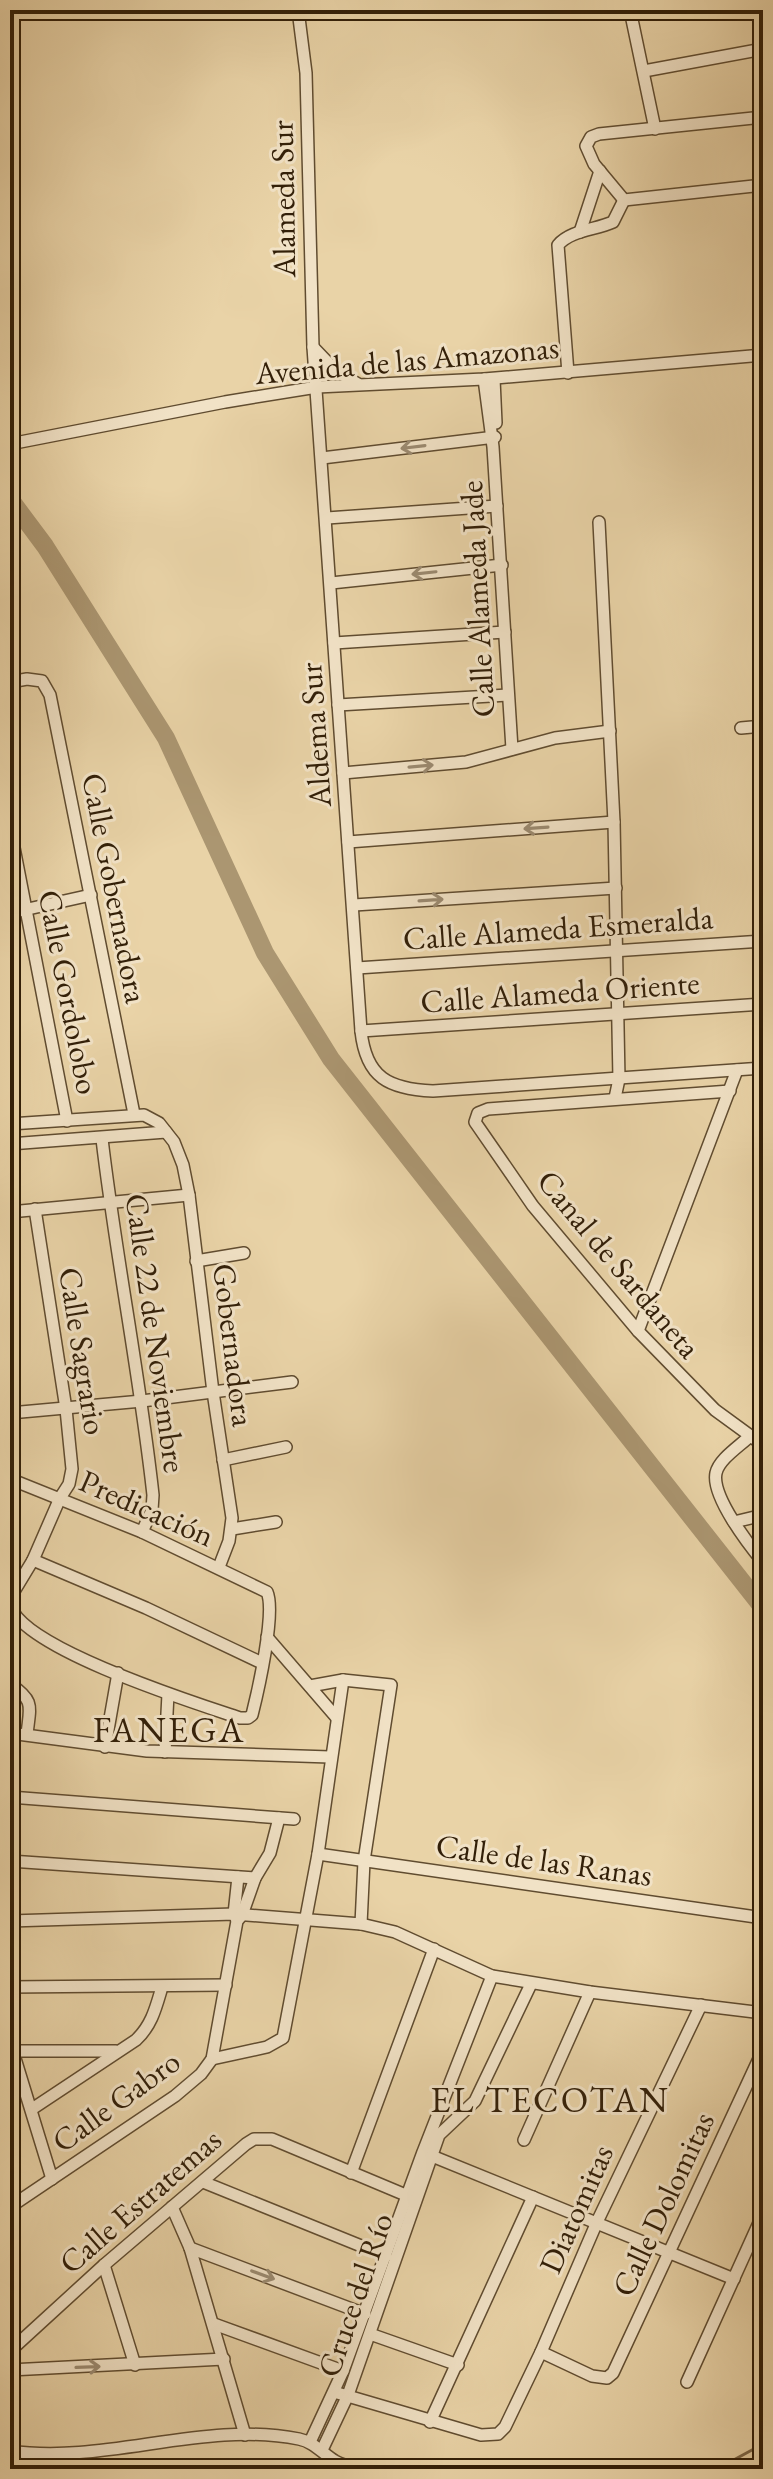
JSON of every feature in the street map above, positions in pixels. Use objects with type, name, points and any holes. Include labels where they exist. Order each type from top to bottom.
[{"type":"street","name":"Alameda Sur","points":[[298,10],[306,73],[313,347],[317,387]]},
{"type":"street","points":[[630,10],[655,129]]},
{"type":"street","points":[[644,71],[763,49]]},
{"type":"street","points":[[624,200],[600,171],[586,146],[591,137],[612,132],[763,117]]},
{"type":"street","points":[[580,232],[600,171]]},
{"type":"street","points":[[624,200],[763,185]]},
{"type":"street","points":[[568,373],[558,245],[560,241],[580,232],[613,222],[624,200]]},
{"type":"street","points":[[313,347],[336,371],[358,384]]},
{"type":"street","name":"Avenida de las Amazonas","points":[[10,444],[317,387],[489,379],[763,355]]},
{"type":"street","name":"Calle Alameda Jade","points":[[489,379],[512,749]]},
{"type":"street","name":"Aldema Sur","points":[[317,387],[364,1054],[379,1075],[397,1087],[433,1091],[619,1079]]},
{"type":"street","points":[[322,458],[493,441]]},
{"type":"street","points":[[327,518],[497,506]]},
{"type":"street","points":[[599,522],[616,888],[619,1079],[615,1098],[730,1091]]},
{"type":"street","points":[[331,583],[502,565]]},
{"type":"street","points":[[334,643],[505,632]]},
{"type":"street","name":"Calle Gobernadora","points":[[10,682],[42,681],[50,695],[134,1114]]},
{"type":"street","points":[[338,705],[508,695]]},
{"type":"street","points":[[741,728],[763,726]]},
{"type":"street","points":[[343,773],[466,762],[555,738],[610,731]]},
{"type":"street","points":[[348,842],[614,822]]},
{"type":"street","name":"Calle Gordolobo","points":[[10,827],[67,1121]]},
{"type":"street","points":[[354,905],[616,888]]},
{"type":"street","points":[[10,913],[91,895]]},
{"type":"street","name":"Calle Alameda Esmeralda","points":[[357,968],[763,941]]},
{"type":"street","name":"Calle Alameda Oriente","points":[[361,1031],[763,1004]]},
{"type":"street","points":[[619,1079],[763,1068]]},
{"type":"street","points":[[638,1331],[737,1070]]},
{"type":"street","name":"Canal de Sardaneta","points":[[615,1098],[482,1110],[475,1117],[476,1128],[566,1247],[638,1331],[715,1410],[763,1445]]},
{"type":"street","points":[[10,1124],[134,1114],[152,1118],[166,1132]]},
{"type":"street","points":[[10,1144],[166,1132]]},
{"type":"street","name":"Gobernadora","points":[[166,1132],[179,1151],[189,1195],[232,1529],[219,1567]]},
{"type":"street","name":"Calle 22 de Noviembre","points":[[102,1139],[142,1401],[153,1495],[152,1510],[142,1532]]},
{"type":"street","points":[[10,1212],[189,1195]]},
{"type":"street","name":"Calle Sagrario","points":[[10,1594],[33,1560],[69,1484],[72,1469],[66,1409],[35,1209]]},
{"type":"street","points":[[196,1261],[244,1253]]},
{"type":"street","points":[[10,1413],[142,1401],[292,1382]]},
{"type":"street","points":[[750,1436],[719,1467],[716,1484],[734,1522],[763,1562]]},
{"type":"street","points":[[223,1460],[286,1447]]},
{"type":"street","name":"Predicación","points":[[10,1479],[142,1532],[262,1588],[267,1592],[271,1605],[267,1637]]},
{"type":"street","points":[[734,1522],[763,1515]]},
{"type":"street","points":[[232,1529],[276,1522]]},
{"type":"street","points":[[33,1560],[159,1614],[262,1663]]},
{"type":"street","points":[[10,1605],[12,1612],[41,1637],[168,1694],[245,1719],[252,1715],[267,1637]]},
{"type":"street","points":[[267,1637],[336,1717]]},
{"type":"street","points":[[105,1747],[118,1673]]},
{"type":"street","points":[[310,1686],[343,1680],[391,1685],[364,1861],[361,1924]]},
{"type":"street","points":[[212,2059],[267,2047],[283,2038],[318,1854],[343,1680]]},
{"type":"street","points":[[10,1684],[26,1695],[30,1702],[27,1734]]},
{"type":"street","points":[[165,1752],[168,1694]]},
{"type":"street","points":[[10,1733],[165,1752],[330,1757]]},
{"type":"street","points":[[10,1797],[294,1819]]},
{"type":"street","points":[[238,1916],[270,1853],[279,1818]]},
{"type":"street","name":"Calle de las Ranas","points":[[318,1854],[763,1918]]},
{"type":"street","points":[[10,1861],[255,1878]]},
{"type":"street","points":[[238,1877],[238,1916]]},
{"type":"street","points":[[10,1921],[238,1916],[361,1924],[395,1932],[492,1976],[531,1984],[763,2013]]},
{"type":"street","name":"Calle Gabro","points":[[10,2207],[175,2096],[201,2074],[212,2059],[238,1916]]},
{"type":"street","points":[[351,2173],[434,1949]]},
{"type":"street","points":[[428,2154],[492,1976]]},
{"type":"street","points":[[428,2154],[439,2135],[475,2101],[531,1984]]},
{"type":"street","points":[[10,1987],[226,1985]]},
{"type":"street","points":[[32,2109],[146,2031],[162,1987]]},
{"type":"street","points":[[524,2140],[590,1992]]},
{"type":"street","name":"Diatomitas","points":[[430,2422],[481,2435],[498,2434],[511,2417],[597,2222],[701,2005]]},
{"type":"street","points":[[52,2179],[11,2047],[118,2051]]},
{"type":"street","name":"Calle Dolomitas","points":[[541,2352],[592,2376],[607,2378],[617,2366],[763,2050]]},
{"type":"street","name":"Calle Estratemas","points":[[10,2351],[104,2265],[246,2144],[263,2138],[272,2139],[408,2196]]},
{"type":"street","points":[[428,2154],[734,2279]]},
{"type":"street","name":"Cruce del Río","points":[[310,2442],[343,2371],[408,2196],[428,2154]]},
{"type":"street","name":"Cruce del Río","points":[[322,2450],[348,2395],[370,2334],[428,2154]]},
{"type":"street","points":[[203,2182],[386,2256]]},
{"type":"street","points":[[334,2392],[430,2422],[533,2197]]},
{"type":"street","points":[[172,2207],[190,2248],[245,2435]]},
{"type":"street","points":[[687,2382],[763,2214]]},
{"type":"street","points":[[190,2248],[365,2314]]},
{"type":"street","points":[[104,2265],[135,2365]]},
{"type":"street","points":[[214,2324],[343,2371]]},
{"type":"street","points":[[370,2334],[458,2365]]},
{"type":"street","points":[[10,2370],[224,2359]]},
{"type":"street","points":[[10,2451],[70,2453],[245,2435],[310,2442],[336,2461],[358,2469]]},
{"type":"waterway","points":[[10,499],[45,546],[166,738],[265,953],[331,1059],[763,1608]]},
{"type":"waterway","points":[[717,2469],[763,2444]]},
{"type":"district","name":"FANEGA","points":[[169,1729]]},
{"type":"district","name":"EL TECOTAN","points":[[550,2099]]}]
